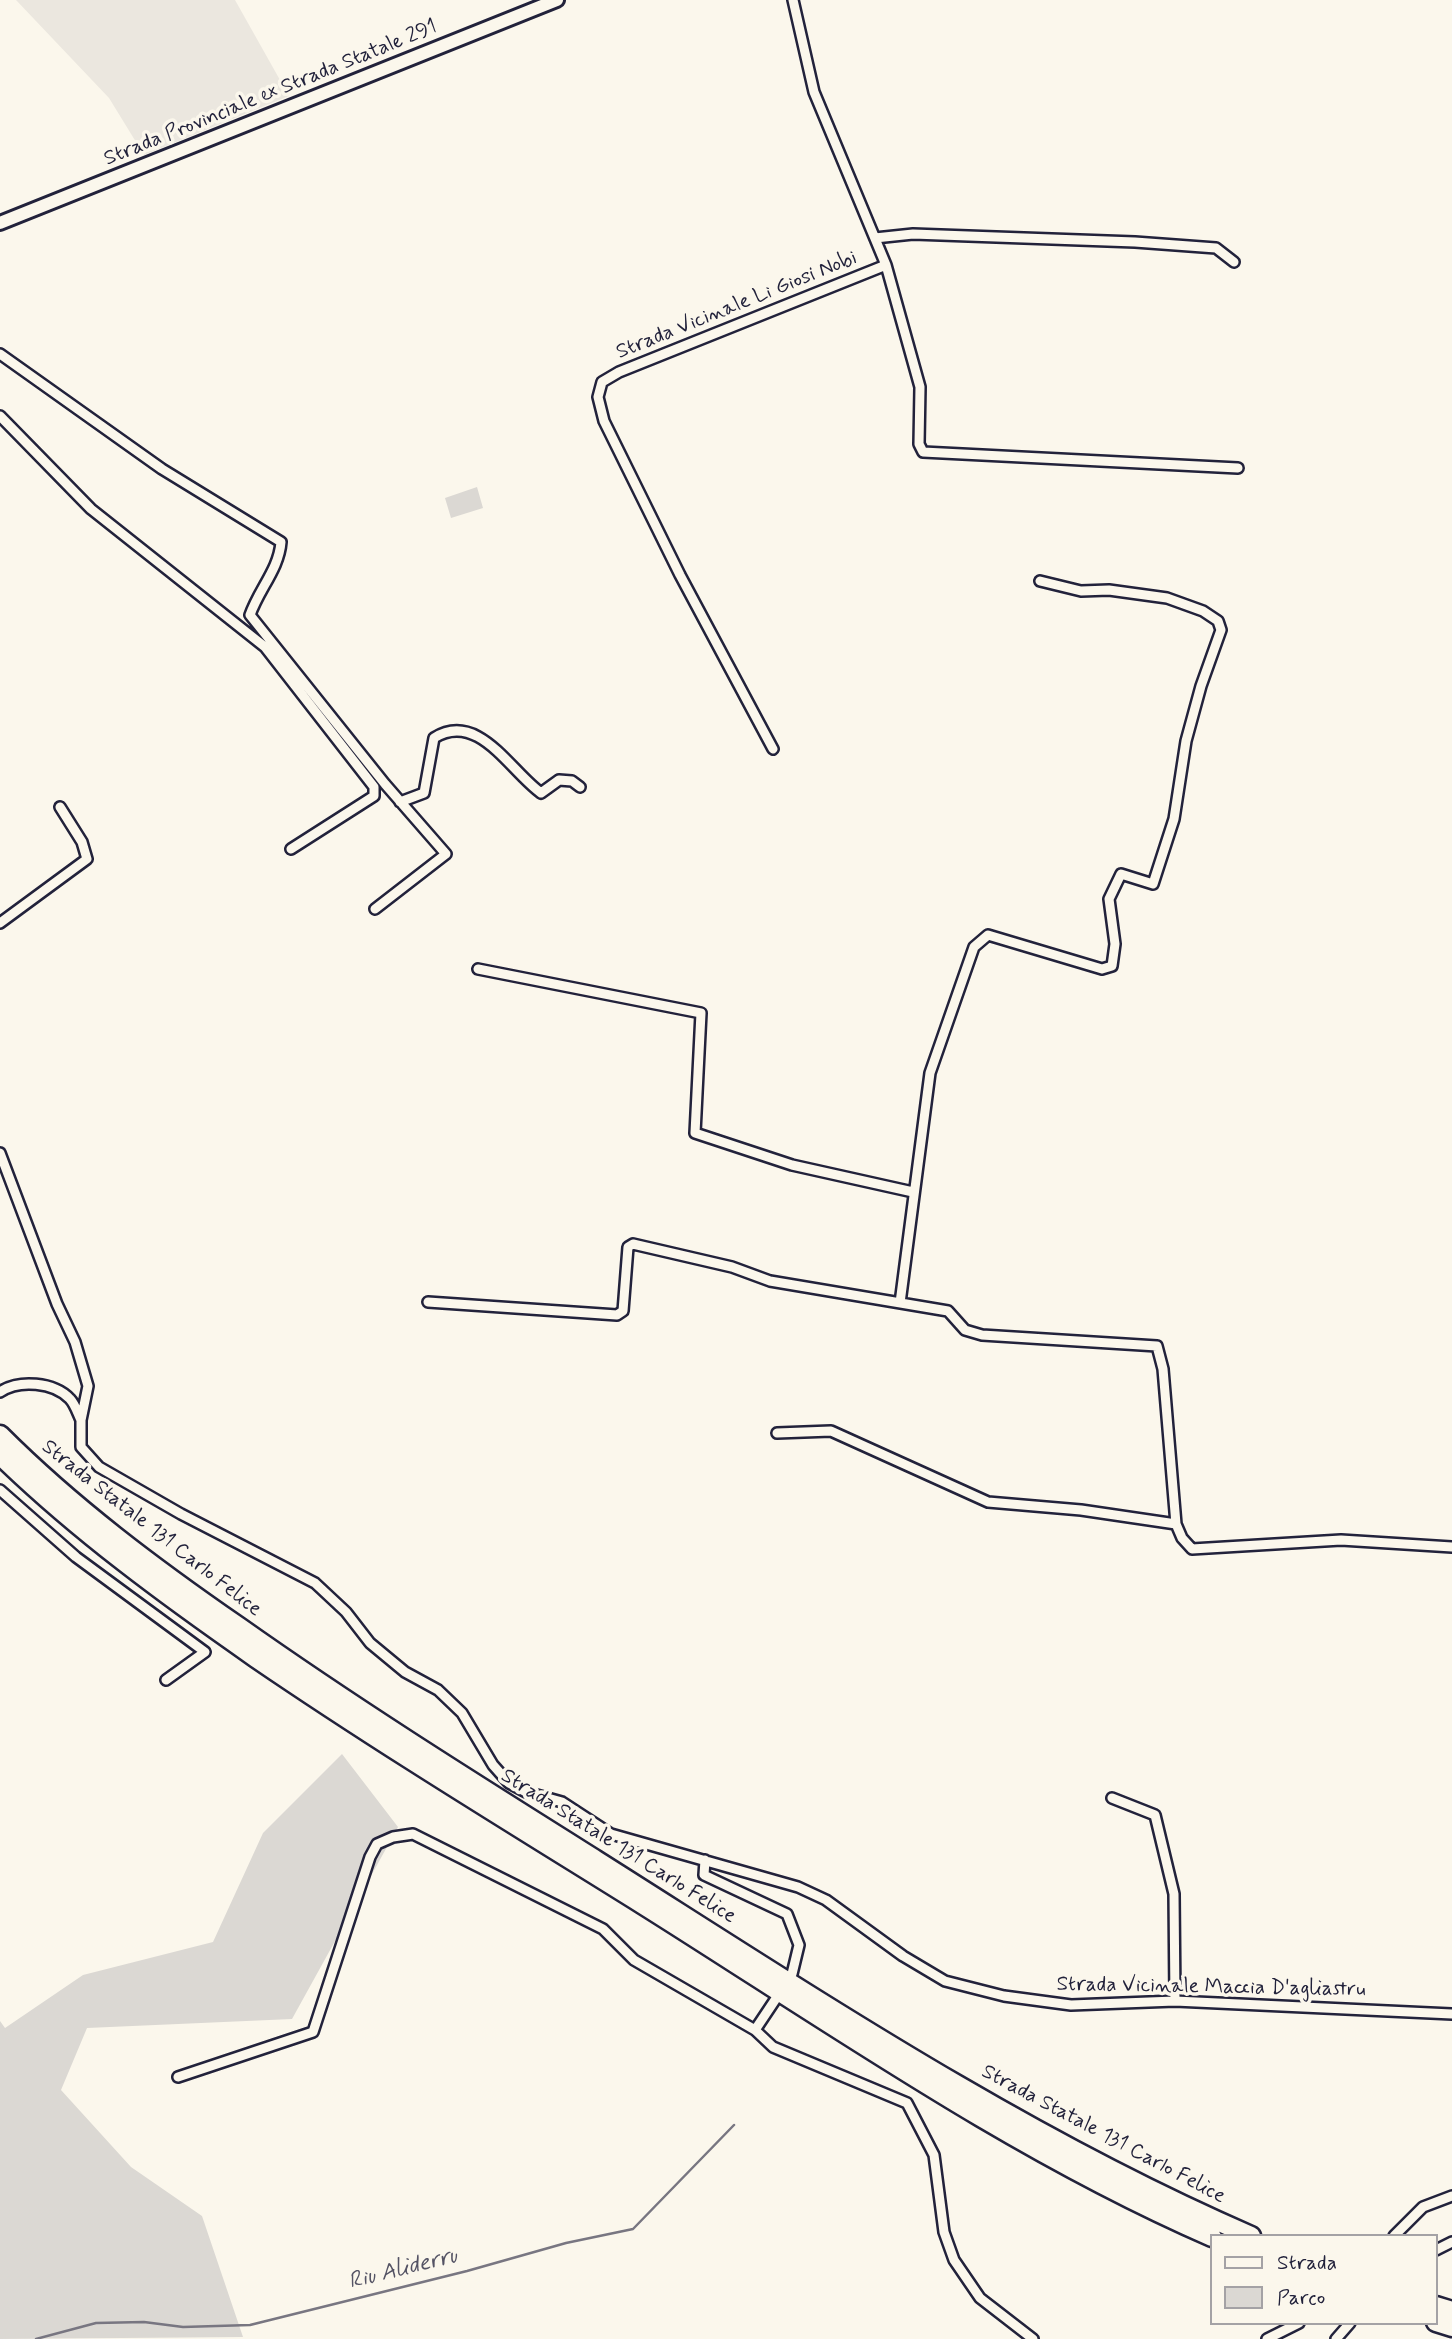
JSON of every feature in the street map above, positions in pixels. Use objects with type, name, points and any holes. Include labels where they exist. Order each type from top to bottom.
[{"type":"highway","name":"Strada Statale 131 Carlo Felice","points":[[0,1435],[46,1481],[183,1588],[349,1705],[755,1959],[1032,2127],[1176,2203],[1246,2234]]},
{"type":"highway","name":"Strada Statale 131 Carlo Felice","points":[[0,1455],[38,1493],[175,1602],[343,1717],[903,2070],[1025,2141],[1170,2219],[1210,2236]]},
{"type":"street","name":"Strada Provinciale ex Strada Statale 291","points":[[0,223],[557,0]]},
{"type":"street","name":"Strada Vicinale Li Giosi Nobi","points":[[773,749],[680,575],[604,421],[598,397],[602,382],[619,372],[887,265],[814,92],[793,0]]},
{"type":"street","points":[[875,238],[913,234],[1135,242],[1216,248],[1234,262]]},
{"type":"street","points":[[887,265],[920,387],[919,444],[923,452],[1238,468]]},
{"type":"street","points":[[1,356],[162,469],[281,542],[280,561],[258,592],[250,615],[400,802],[446,854],[375,909]]},
{"type":"street","points":[[0,416],[91,509],[265,647],[374,787],[374,796],[291,849]]},
{"type":"street","points":[[900,1303],[930,1073],[974,947],[988,935],[1102,969],[1112,966],[1115,944],[1109,899],[1116,878],[1121,874],[1153,884],[1174,819],[1186,741],[1221,630],[1218,621],[1203,611],[1167,598],[1109,590],[1082,591],[1040,580]]},
{"type":"street","points":[[400,802],[424,793],[434,738],[446,730],[473,733],[486,740],[541,793],[559,780],[572,781],[580,786]]},
{"type":"street","points":[[0,923],[87,859],[82,842],[60,807]]},
{"type":"street","points":[[478,970],[701,1013],[695,1133],[792,1165],[913,1192]]},
{"type":"street","points":[[0,1153],[57,1304],[75,1342],[88,1386],[81,1420]]},
{"type":"street","points":[[428,1302],[617,1315],[623,1311],[626,1260],[628,1247],[633,1244],[732,1268],[770,1281],[948,1311],[965,1330],[982,1335],[1157,1346],[1163,1368],[1176,1524],[1182,1538],[1192,1549],[1341,1540],[1452,1547]]},
{"type":"street","points":[[0,1392],[24,1384],[49,1387],[70,1399],[81,1420]]},
{"type":"street","name":"Strada Vicinale Maccia D'agliastru","points":[[81,1420],[81,1447],[99,1467],[181,1514],[315,1583],[346,1612],[370,1643],[405,1672],[438,1690],[462,1713],[493,1765],[509,1783],[526,1792],[562,1802],[611,1834],[798,1887],[826,1900],[903,1956],[945,1982],[1004,1996],[1071,2005],[1175,2001],[1452,2014]]},
{"type":"street","points":[[777,1433],[831,1431],[988,1502],[1081,1510],[1176,1524]]},
{"type":"street","points":[[0,1490],[76,1557],[205,1652],[166,1680]]},
{"type":"street","points":[[1112,1798],[1155,1815],[1174,1894],[1175,2001]]},
{"type":"street","points":[[178,2077],[313,2032],[370,1857],[377,1844],[393,1837],[413,1835],[603,1929],[634,1960],[755,2031],[773,2047],[906,2104],[934,2155],[944,2232],[954,2260],[980,2298],[1033,2339]]},
{"type":"street","points":[[705,1860],[704,1875],[788,1914],[799,1945],[792,1975]]},
{"type":"street","points":[[755,2031],[777,1997]]},
{"type":"street","points":[[1396,2234],[1423,2207],[1452,2196]]},
{"type":"street","points":[[1267,2339],[1295,2325]]},
{"type":"street","points":[[1336,2339],[1348,2325]]},
{"type":"shaded area","points":[[16,0],[235,0],[289,96],[144,155],[109,98]]},
{"type":"green space","points":[[477,487],[483,508],[451,518],[445,498]]},
{"type":"green space","points":[[342,1754],[398,1827],[292,2019],[87,2028],[61,2090],[131,2167],[202,2216],[243,2337],[0,2339],[0,2021],[5,2028],[83,1975],[213,1942],[263,1833]]},
{"type":"waterway","name":"Riu Aliderru","points":[[36,2339],[96,2323],[144,2322],[183,2327],[250,2325],[467,2271],[566,2243],[633,2229],[734,2125]]}]
